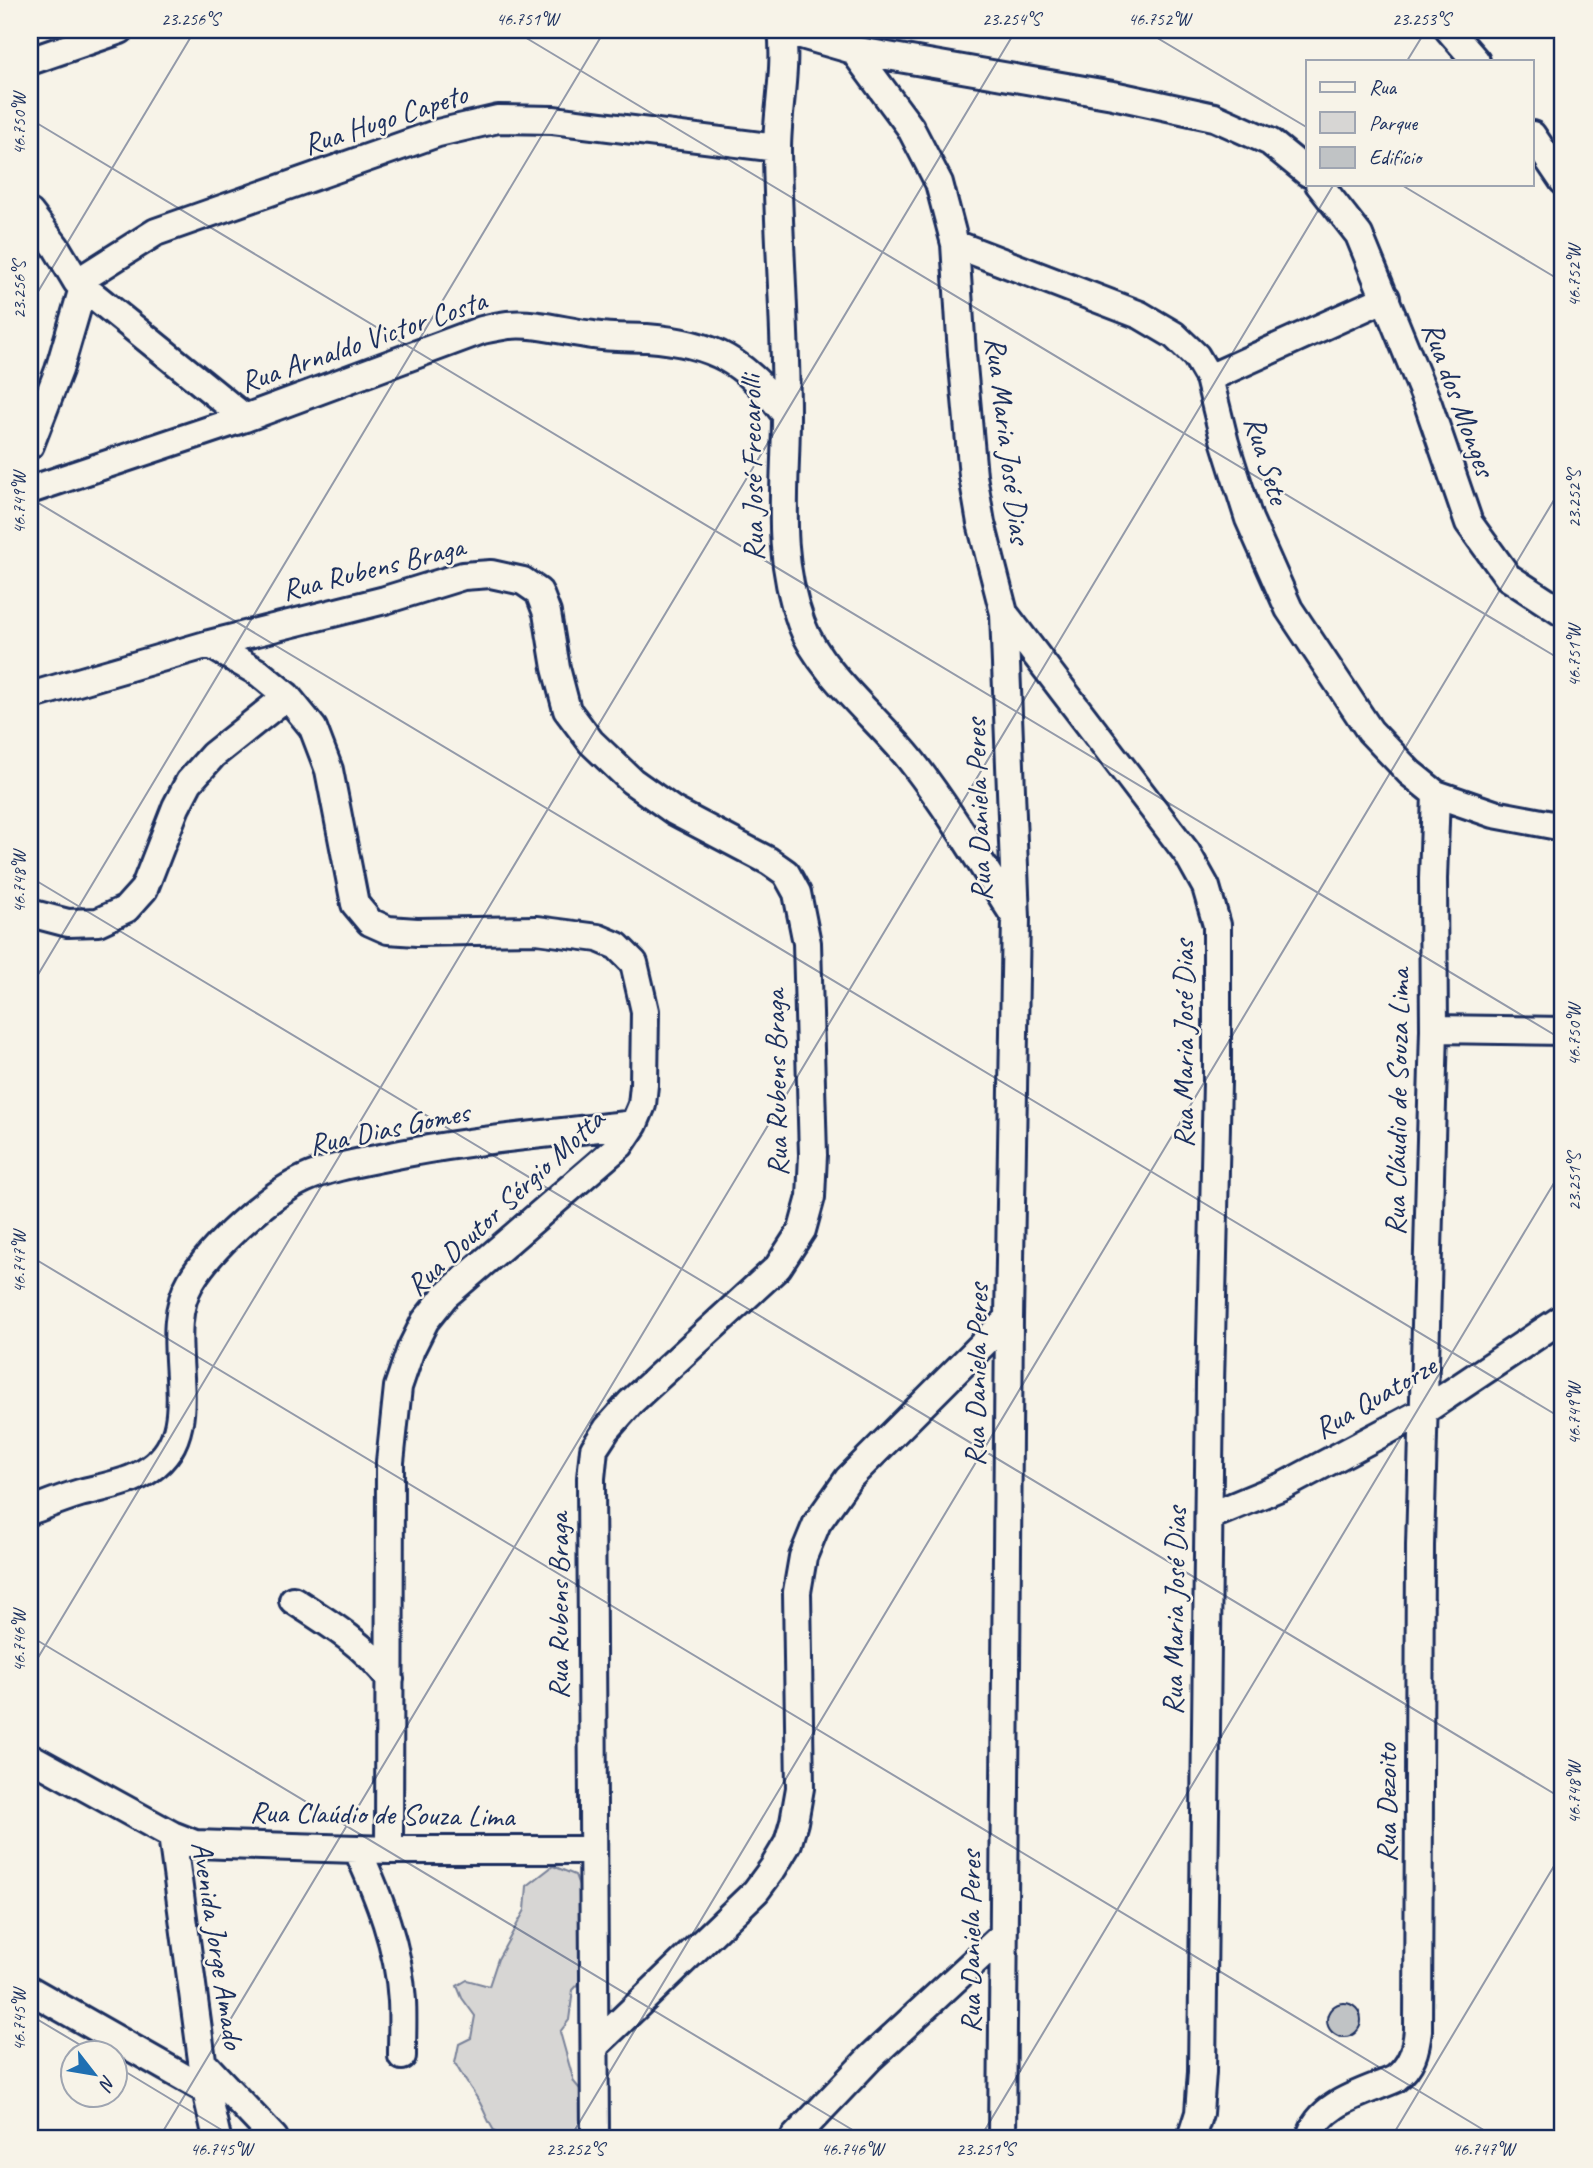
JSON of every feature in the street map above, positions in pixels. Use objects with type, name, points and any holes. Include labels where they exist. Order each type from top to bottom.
[{"type":"street","points":[[30,61],[120,30]]},
{"type":"street","points":[[783,30],[853,50],[1113,95],[1214,117],[1270,142],[1306,171]]},
{"type":"street","name":"Rua José Frecarolli","points":[[783,30],[785,50],[777,148],[786,415],[782,524],[786,575],[802,625],[822,660],[919,771],[1016,918]]},
{"type":"street","points":[[1449,30],[1475,60]]},
{"type":"street","name":"Rua Maria José Dias","points":[[853,50],[910,128],[939,183],[955,244],[973,476],[981,523],[1004,613],[1188,853],[1206,887],[1217,925],[1202,2073],[1199,2113],[1191,2138]]},
{"type":"street","name":"Rua Hugo Capeto","points":[[80,285],[156,232],[438,133],[498,119],[553,120],[777,148]]},
{"type":"street","points":[[1534,138],[1563,181]]},
{"type":"street","name":"Rua dos Monges","points":[[1321,186],[1359,235],[1428,404],[1469,523],[1508,577],[1563,613]]},
{"type":"street","points":[[30,214],[56,247],[80,285],[245,418]]},
{"type":"street","name":"Rua Sete","points":[[955,244],[1140,314],[1174,335],[1196,356],[1209,378],[1225,443],[1249,519],[1289,609],[1370,731],[1410,773],[1436,794]]},
{"type":"street","points":[[30,445],[59,370],[80,285]]},
{"type":"street","points":[[1209,378],[1386,298]]},
{"type":"street","name":"Rua Arnaldo Victor Costa","points":[[30,490],[245,418],[482,330],[510,324],[605,337],[688,342],[718,352],[749,372],[767,389],[786,415]]},
{"type":"street","name":"Rua Rubens Braga","points":[[30,696],[209,644],[385,600],[463,576],[491,574],[523,581],[539,592],[547,612],[556,668],[567,710],[592,742],[632,781],[674,811],[769,860],[786,873],[797,893],[807,943],[813,1156],[811,1197],[802,1230],[778,1267],[631,1402],[607,1429],[594,1449],[591,1478],[595,2138]]},
{"type":"street","name":"Rua Daniela Peres","points":[[1002,2138],[1009,1318],[1016,918],[1004,613]]},
{"type":"street","name":"Rua Doutor Sérgio Motta","points":[[209,644],[259,673],[287,696],[313,728],[329,770],[355,904],[370,922],[388,930],[416,932],[537,930],[598,938],[617,946],[634,963],[645,1011],[642,1105],[634,1125],[620,1145],[445,1296],[425,1321],[411,1349],[398,1387],[390,1462],[389,1850]]},
{"type":"street","points":[[30,913],[68,923],[98,922],[126,909],[144,889],[176,807],[189,782],[213,755],[287,696]]},
{"type":"street","points":[[1436,794],[1494,814],[1563,827]]},
{"type":"street","name":"Rua Cláudio de Souza Lima","points":[[1424,1411],[1434,1029],[1433,879],[1436,794]]},
{"type":"street","points":[[1434,1029],[1563,1031]]},
{"type":"street","name":"Rua Dias Gomes","points":[[30,1511],[149,1470],[168,1453],[178,1431],[182,1403],[177,1345],[179,1307],[191,1282],[212,1251],[271,1200],[304,1179],[359,1162],[422,1149],[634,1125]]},
{"type":"street","points":[[596,2045],[755,1891],[783,1852],[794,1822],[800,1788],[797,1592],[803,1557],[817,1523],[848,1479],[1009,1318]]},
{"type":"street","name":"Rua Quatorze","points":[[1210,1516],[1285,1485],[1424,1411],[1563,1318]]},
{"type":"street","name":"Rua Dezoito","points":[[1310,2138],[1312,2130],[1326,2112],[1395,2079],[1404,2072],[1416,2048],[1420,1546],[1424,1411]]},
{"type":"street","points":[[293,1600],[356,1642],[390,1679]]},
{"type":"street","name":"Avenida Jorge Amado","points":[[30,1757],[172,1835],[206,2090],[217,2138]]},
{"type":"street","name":"Rua Claúdio de Souza Lima","points":[[172,1835],[195,1844],[389,1850],[593,1850]]},
{"type":"street","points":[[357,1849],[378,1896],[393,1945],[402,1998],[402,2056]]},
{"type":"street","points":[[794,2138],[870,2058],[1003,1935]]},
{"type":"street","points":[[30,1990],[206,2090]]},
{"type":"street","points":[[202,2062],[274,2138]]},
{"type":"green space","points":[[553,1866],[575,1875],[584,1899],[584,1978],[573,1990],[569,2020],[560,2032],[574,2082],[584,2094],[585,2138],[500,2138],[455,2063],[459,2044],[471,2038],[475,2016],[457,1986],[467,1980],[489,1986],[498,1959],[525,1910],[527,1886]]},
{"type":"building","points":[[1344,2003],[1356,2008],[1361,2020],[1356,2032],[1344,2037],[1332,2032],[1327,2020],[1332,2008]]}]
